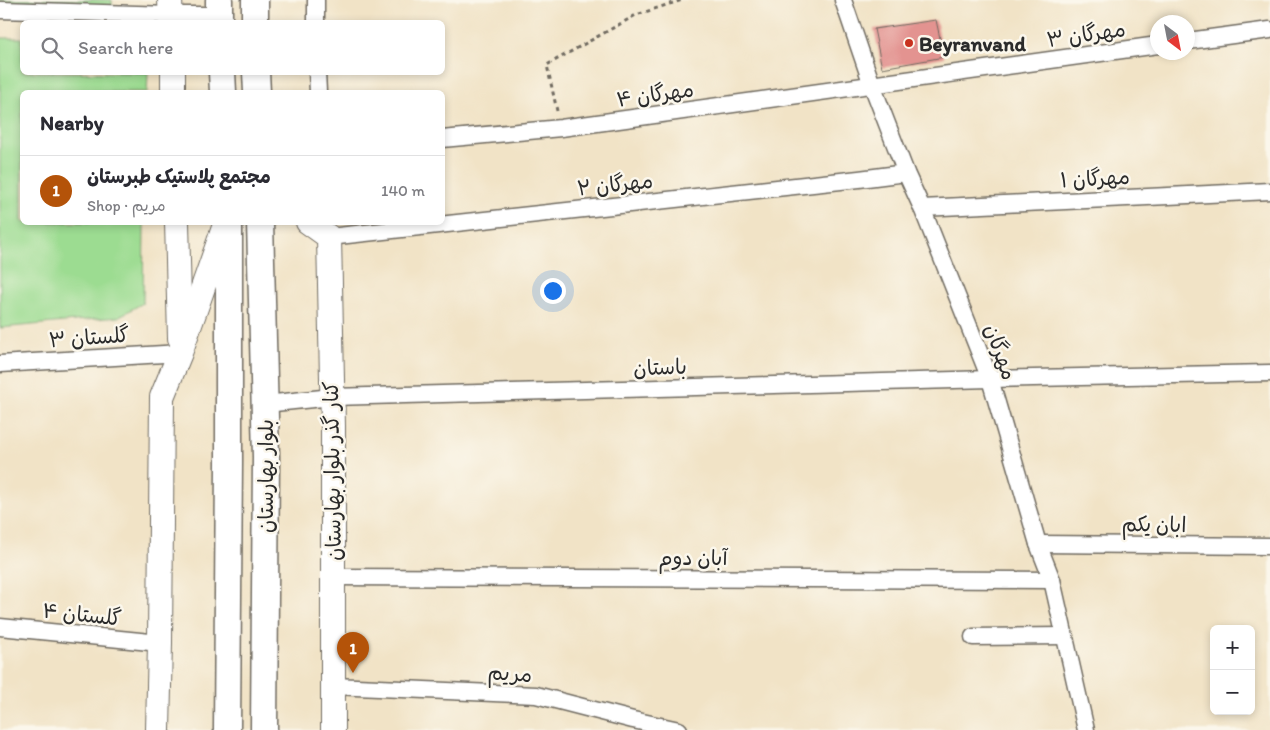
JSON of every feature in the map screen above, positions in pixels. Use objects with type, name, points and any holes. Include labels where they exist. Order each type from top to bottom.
[{"type":"main road","points":[[254,0],[255,20]]},
{"type":"main road","points":[[173,75],[173,90]]},
{"type":"main road","points":[[222,75],[223,90]]},
{"type":"main road","points":[[256,75],[257,90]]},
{"type":"main road","points":[[177,225],[180,353]]},
{"type":"main road","points":[[158,730],[162,397],[227,225]]},
{"type":"main road","name":"بلوار بهارستان","points":[[227,729],[228,225]]},
{"type":"main road","name":"بلوار بهارستان","points":[[260,225],[266,467],[264,730]]},
{"type":"main road","points":[[312,225],[328,236]]},
{"type":"main road","name":"کنار گذر بلوار بهارستان","points":[[328,236],[332,397],[333,730]]},
{"type":"street","points":[[316,0],[316,20]]},
{"type":"street","name":"مهرگان","points":[[842,0],[906,173],[922,208],[990,379],[1038,544],[1052,580],[1086,730]]},
{"type":"street","points":[[0,10],[219,12]]},
{"type":"street","points":[[1195,40],[1270,30]]},
{"type":"street","name":"مهرگان ۳","points":[[872,85],[1150,46]]},
{"type":"street","points":[[317,75],[318,90]]},
{"type":"street","name":"مهرگان ۴","points":[[445,139],[561,128],[872,85]]},
{"type":"street","name":"مهرگان ۲","points":[[445,223],[906,173]]},
{"type":"street","name":"مهرگان ۱","points":[[922,208],[1270,191]]},
{"type":"street","name":"مهرگان ۲","points":[[328,236],[431,225]]},
{"type":"street","name":"گلستان ۳","points":[[0,364],[180,353]]},
{"type":"street","name":"باستان","points":[[265,404],[332,397],[1270,373]]},
{"type":"street","name":"ابان یکم","points":[[1038,544],[1270,546]]},
{"type":"street","name":"آبان دوم","points":[[333,578],[1052,580]]},
{"type":"street","name":"گلستان ۴","points":[[0,627],[160,643]]},
{"type":"street","points":[[972,637],[1065,636]]},
{"type":"street","name":"مریم","points":[[333,686],[536,695],[680,730]]},
{"type":"path","points":[[561,128],[547,65],[636,14],[682,0]]},
{"type":"green space","points":[[0,0],[112,0],[112,8],[0,4]]},
{"type":"green space","points":[[0,38],[20,38],[20,75],[148,75],[147,90],[20,90],[20,225],[144,225],[143,303],[118,317],[0,328]]},
{"type":"building","name":"Beyranvand","points":[[936,20],[944,57],[882,68],[874,29]]},
{"type":"place","name":"Beyranvand","points":[[909,43]]},
{"type":"place","name":"مجتمع پلاستیک طبرستان","points":[[353,673]]}]
